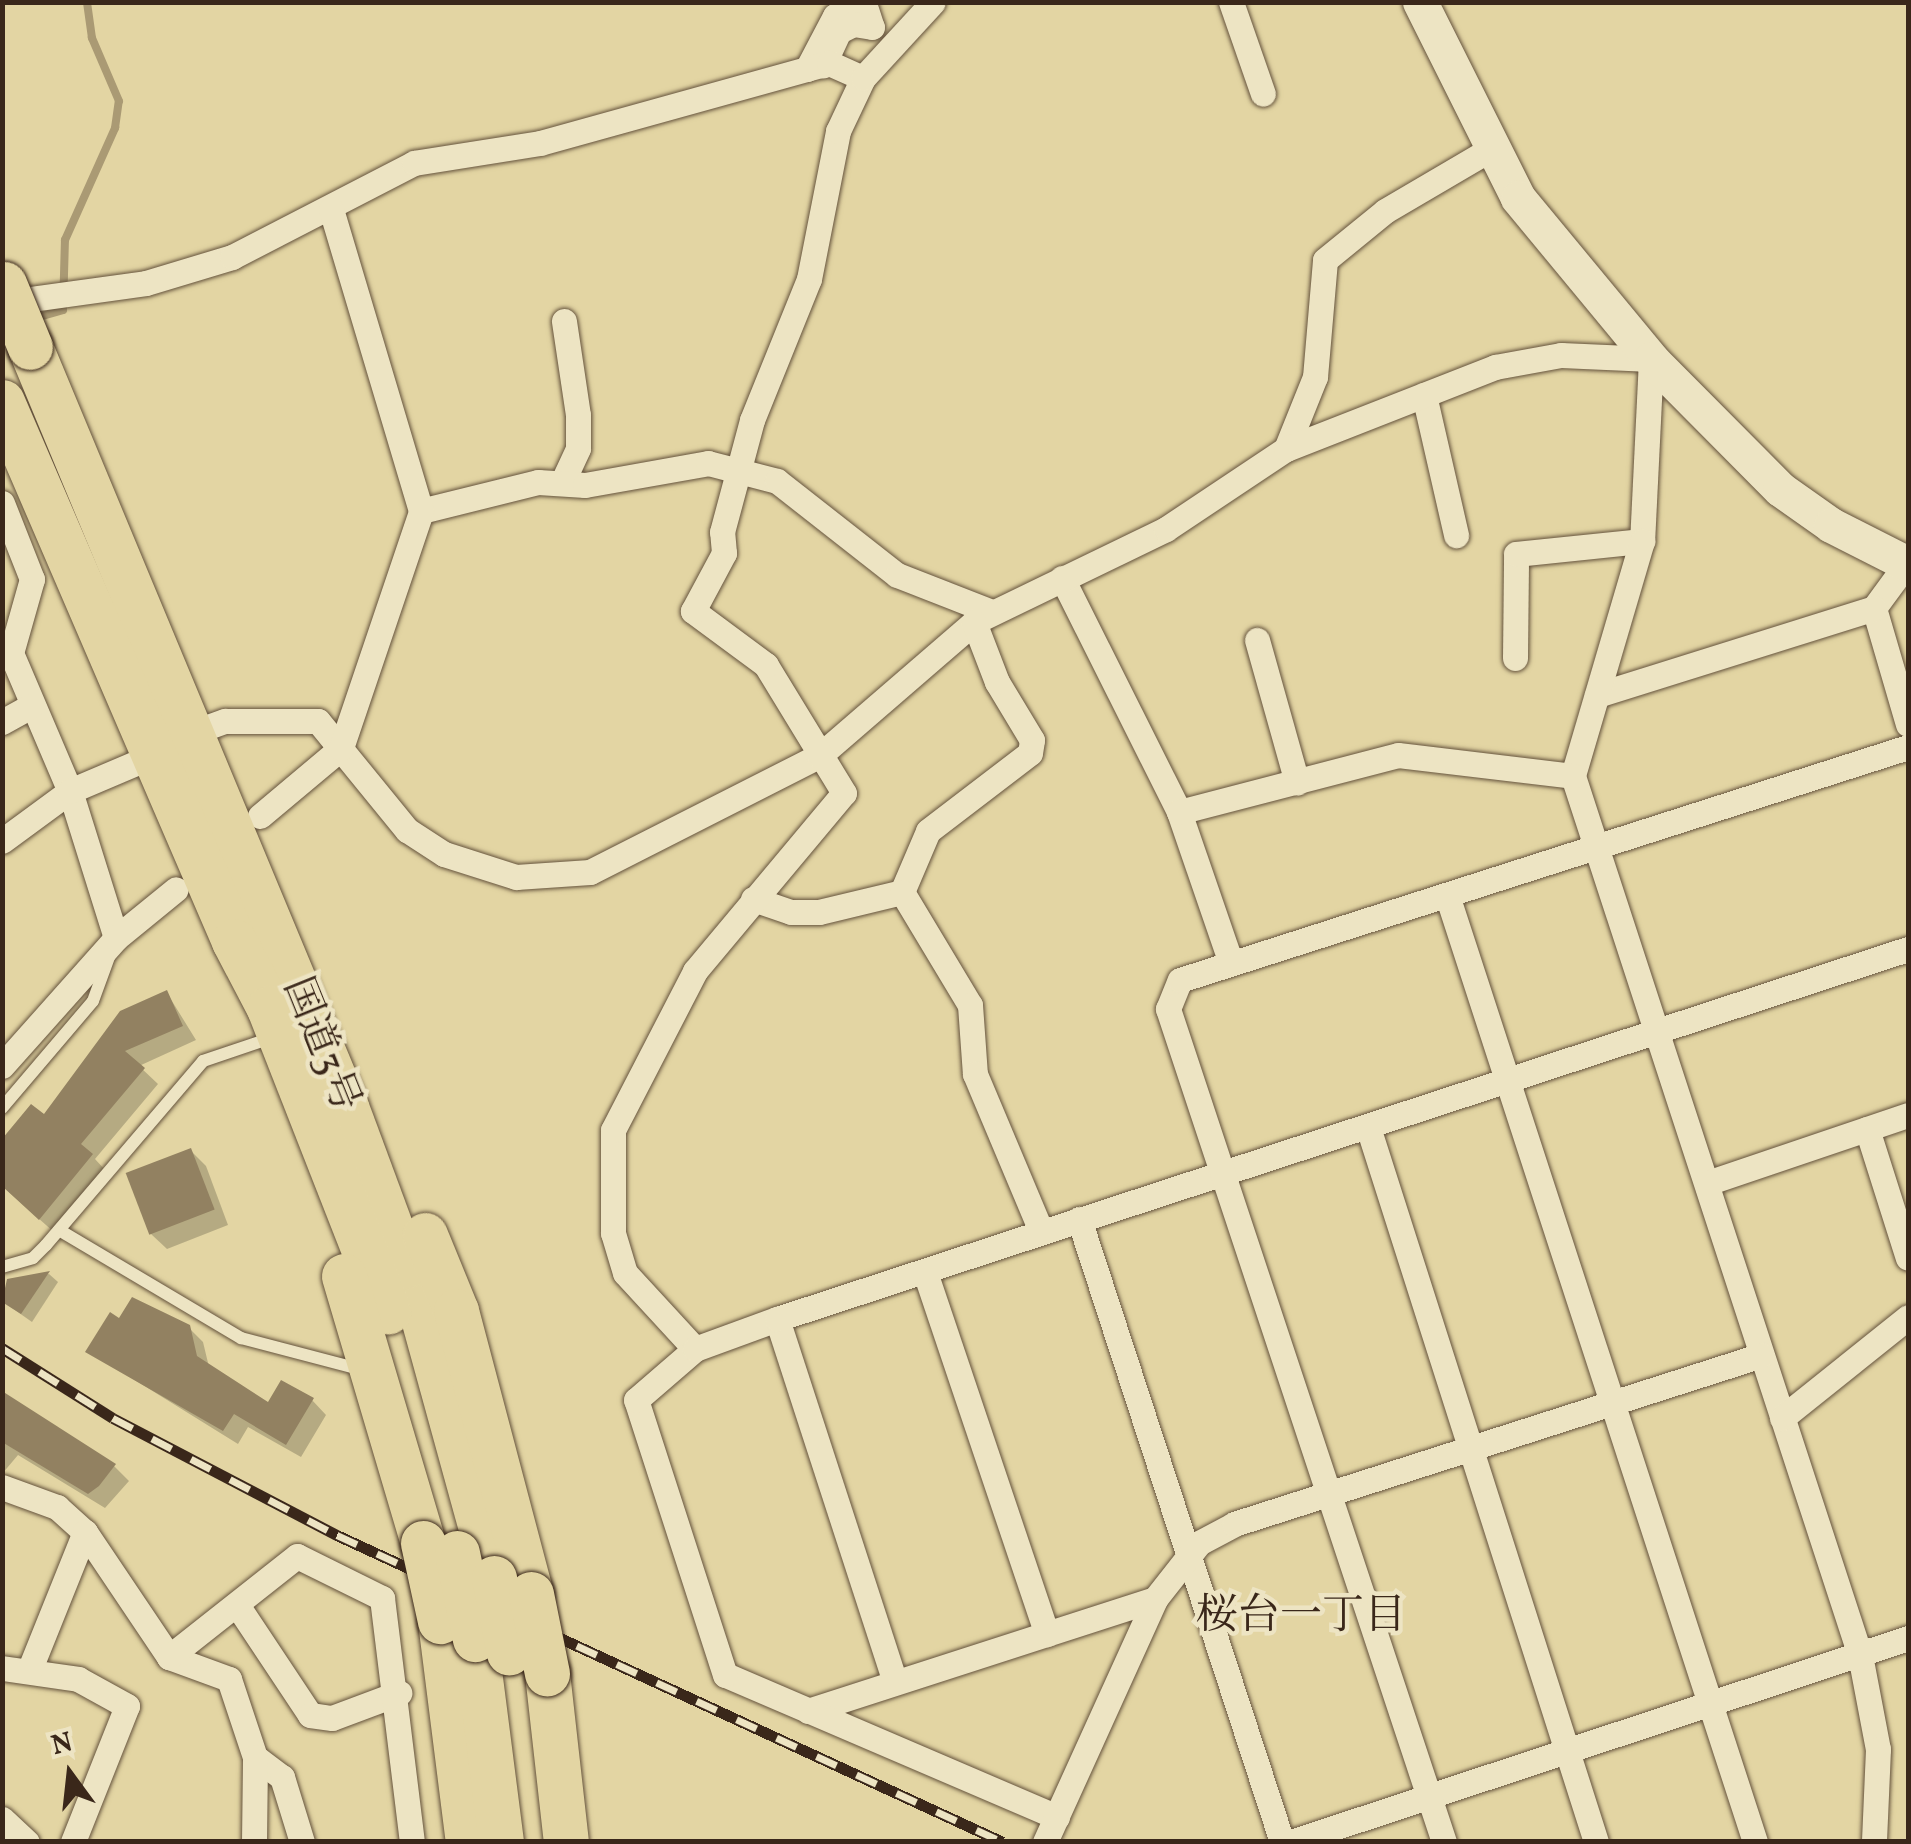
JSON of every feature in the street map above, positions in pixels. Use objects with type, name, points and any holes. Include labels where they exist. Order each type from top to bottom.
[{"type":"highway","name":"国道3号","points":[[3,289],[194,732],[253,934],[315,1118],[389,1314],[476,1566]]},
{"type":"highway","name":"国道3号","points":[[2,402],[154,755],[253,934]]},
{"type":"highway","points":[[253,934],[259,1042],[376,1374],[476,1566],[493,1646],[566,1842]]},
{"type":"highway","points":[[253,934],[314,977],[456,1311],[476,1566],[533,1842]]},
{"type":"highway","points":[[468,1842],[493,1646]]},
{"type":"highway","points":[[493,1646],[502,1842]]},
{"type":"street","points":[[695,1348],[625,1273],[613,1234],[611,1148],[627,1101],[695,970],[844,793],[766,665],[693,611],[724,552],[722,532],[752,420],[809,279],[838,131],[863,78],[934,2]]},
{"type":"street","points":[[1231,2],[1263,94]]},
{"type":"street","points":[[1420,2],[1490,150],[1518,198],[1651,359],[1780,489],[1831,525],[1908,563],[1874,608],[1597,694]]},
{"type":"street","points":[[3,289],[146,283],[232,257],[414,163],[540,143],[815,67],[863,78]]},
{"type":"street","points":[[1286,449],[1315,377],[1325,260],[1385,211],[1490,150]]},
{"type":"street","points":[[260,816],[341,748],[421,511],[400,421],[331,209]]},
{"type":"street","points":[[562,484],[578,448],[578,415],[564,321]]},
{"type":"street","points":[[194,732],[225,720],[318,721],[408,830],[444,854],[480,869],[554,879],[590,872],[819,756],[983,617],[1166,529],[1286,449],[1496,367],[1561,355],[1651,359]]},
{"type":"street","points":[[1651,359],[1642,541],[1573,776],[1860,1655],[1878,1749],[1874,1842]]},
{"type":"street","points":[[1424,395],[1456,535]]},
{"type":"street","points":[[421,511],[538,482],[626,480],[708,463],[805,498],[897,575],[983,617]]},
{"type":"street","points":[[2,504],[32,578],[7,652],[70,791],[116,938]]},
{"type":"street","points":[[1515,658],[1516,554],[1642,541]]},
{"type":"street","points":[[1062,578],[1179,812],[1230,963]]},
{"type":"street","points":[[1874,608],[1908,724]]},
{"type":"street","points":[[902,892],[928,831],[1030,753],[1032,740],[998,682],[983,617]]},
{"type":"street","points":[[1257,640],[1297,782]]},
{"type":"street","points":[[2,722],[31,706]]},
{"type":"street","points":[[1444,1842],[1220,1176],[1168,1009],[1180,980],[1908,747]]},
{"type":"street","points":[[2,841],[70,791],[154,755]]},
{"type":"street","points":[[1179,812],[1398,755],[1573,776]]},
{"type":"street","points":[[2,1066],[116,938],[176,889]]},
{"type":"street","points":[[753,899],[791,912],[820,912],[902,892]]},
{"type":"street","points":[[902,892],[970,1005],[975,1074],[1042,1231]]},
{"type":"street","points":[[1447,895],[1611,1406],[1715,1704],[1755,1842]]},
{"type":"street","points":[[1762,1354],[1472,1452],[1234,1524],[1199,1543],[1156,1599],[1050,1832],[808,1711],[725,1675],[636,1400],[695,1348],[776,1318],[1908,949]]},
{"type":"street","points":[[1707,1183],[1908,1115]]},
{"type":"street","points":[[1368,1126],[1596,1842]]},
{"type":"street","points":[[1866,1129],[1908,1258]]},
{"type":"street","points":[[1079,1219],[1282,1842]]},
{"type":"street","points":[[924,1272],[1046,1634]]},
{"type":"street","points":[[776,1318],[895,1682]]},
{"type":"street","points":[[1782,1418],[1908,1318]]},
{"type":"street","points":[[2,1486],[56,1507],[86,1532],[169,1657],[229,1679],[255,1757],[254,1842]]},
{"type":"street","points":[[29,1670],[86,1532]]},
{"type":"street","points":[[169,1657],[296,1556],[382,1598],[399,1692],[412,1842]]},
{"type":"street","points":[[808,1711],[1156,1599]]},
{"type":"street","points":[[237,1605],[310,1715],[332,1718],[399,1692]]},
{"type":"street","points":[[1291,1842],[1568,1755],[1908,1638]]},
{"type":"street","points":[[2,1668],[78,1679],[126,1706],[74,1842]]},
{"type":"street","points":[[255,1757],[282,1777],[302,1842]]},
{"type":"street","points":[[2,1819],[27,1842]]},
{"type":"lane","points":[[2,1108],[93,1001],[116,938]]},
{"type":"lane","points":[[2,1267],[32,1258],[203,1061],[259,1042]]},
{"type":"lane","points":[[59,1230],[242,1338],[376,1374]]},
{"type":"building","points":[[167,990],[183,1026],[125,1051],[145,1068],[81,1144],[93,1154],[39,1220],[2,1186],[2,1139],[31,1104],[44,1114],[120,1011]]},
{"type":"building","points":[[191,1148],[215,1210],[149,1235],[126,1173]]},
{"type":"building","points":[[50,1271],[21,1314],[2,1302],[7,1279]]},
{"type":"building","points":[[132,1297],[190,1325],[197,1356],[268,1402],[281,1380],[314,1398],[286,1445],[234,1414],[223,1431],[85,1352],[110,1312],[119,1318]]},
{"type":"building","points":[[2,1391],[116,1464],[99,1486],[88,1494],[2,1442]]},
{"type":"waterway","points":[[32,319],[63,310],[65,240],[115,128],[119,101],[92,38],[87,2]]},
{"type":"railway","points":[[2,1348],[113,1418],[337,1535],[1003,1842]]},
{"type":"district","name":"桜台一丁目","points":[[1301,1618]]}]
